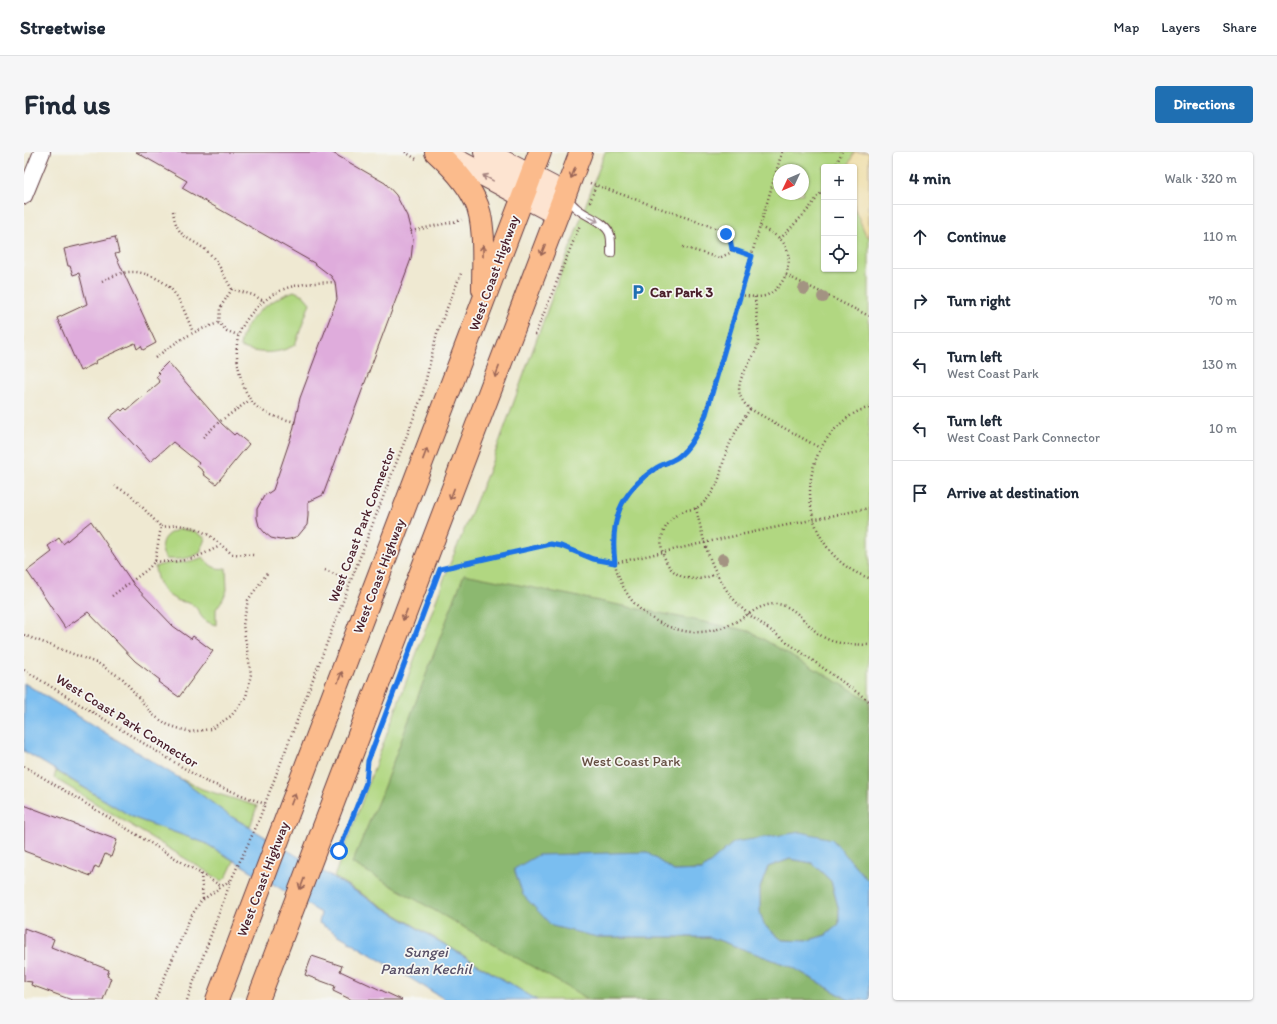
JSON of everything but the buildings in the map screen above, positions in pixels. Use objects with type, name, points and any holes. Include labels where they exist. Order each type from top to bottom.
[{"type":"highway","name":"West Coast Highway","points":[[217,1000],[540,152]]},
{"type":"highway","points":[[258,1000],[581,152]]},
{"type":"highway","points":[[429,158],[465,182],[476,200],[483,244],[483,304]]},
{"type":"main road","points":[[442,152],[526,187],[568,185]]},
{"type":"main road","points":[[485,152],[557,214]]},
{"type":"street","points":[[24,196],[42,152]]},
{"type":"lane","points":[[568,185],[576,208],[607,229],[610,233],[611,253]]},
{"type":"path","points":[[405,152],[429,158]]},
{"type":"path","points":[[782,152],[701,426],[690,443],[677,458],[657,467],[639,481],[625,498],[614,526],[612,540],[615,563],[621,583],[632,600],[649,617],[669,626],[691,632],[722,628],[759,608],[777,604],[794,612],[815,632],[825,638],[839,643],[869,645]]},
{"type":"path","points":[[836,164],[842,152]]},
{"type":"path","points":[[568,185],[718,229],[730,239],[732,249],[730,254],[719,258],[682,247]]},
{"type":"path","points":[[780,239],[807,211],[821,193]]},
{"type":"path","points":[[173,211],[174,220],[180,233],[209,253],[219,265],[232,289],[253,294],[264,301]]},
{"type":"path","points":[[411,231],[465,220],[464,214]]},
{"type":"path","points":[[740,295],[755,298],[765,296],[774,291],[781,284],[786,275],[788,256],[780,239],[761,227]]},
{"type":"path","points":[[732,249],[752,256]]},
{"type":"path","name":"West Coast Park Connector","points":[[155,1000],[190,918],[204,899],[232,878],[256,827],[422,396],[437,333],[464,265]]},
{"type":"path","points":[[102,281],[120,273],[132,272],[150,276],[161,281],[172,290],[193,332]]},
{"type":"path","points":[[786,275],[869,316]]},
{"type":"path","points":[[295,422],[274,417],[259,408],[250,400],[242,381],[236,359],[238,334],[247,320],[264,301],[283,290],[307,283],[335,282]]},
{"type":"path","points":[[232,289],[220,308],[219,323],[227,331],[238,334]]},
{"type":"path","points":[[755,298],[758,344],[739,386],[741,399],[750,408],[820,448]]},
{"type":"path","points":[[155,358],[177,341],[193,332],[219,323]]},
{"type":"path","points":[[203,437],[219,422],[250,400]]},
{"type":"path","points":[[716,574],[704,579],[690,580],[678,574],[668,565],[662,553],[661,540],[665,528],[673,517],[684,511],[696,508],[706,501],[721,476],[724,460],[736,430],[750,408]]},
{"type":"path","points":[[869,408],[861,409],[842,422],[828,436],[820,448],[810,477],[813,520],[827,546],[837,558],[863,576],[869,578]]},
{"type":"path","points":[[115,486],[131,495],[161,527]]},
{"type":"path","points":[[696,508],[704,542],[716,574],[733,601],[748,614],[869,701]]},
{"type":"path","points":[[440,569],[551,544],[561,546],[593,559],[615,563],[704,542],[869,508]]},
{"type":"path","points":[[161,527],[178,525],[195,528],[209,535],[220,546],[232,554],[254,555]]},
{"type":"path","points":[[112,596],[148,569],[155,561],[161,527]]},
{"type":"path","points":[[155,561],[173,563],[193,559],[220,546]]},
{"type":"path","points":[[325,570],[351,581]]},
{"type":"path","points":[[24,635],[99,664],[123,679],[153,715],[168,725],[190,732],[211,729],[231,716],[246,697],[251,674],[243,625],[248,600],[268,572]]},
{"type":"path","name":"West Coast Park Connector","points":[[24,670],[204,781],[265,804]]},
{"type":"path","points":[[24,766],[221,886]]},
{"type":"path","points":[[339,851],[366,783],[367,768]]},
{"type":"path","points":[[201,874],[204,899]]},
{"type":"path","points":[[187,1000],[232,878]]},
{"type":"green space","name":"West Coast Park","points":[[605,152],[869,152],[869,1000],[537,1000],[334,877],[447,571],[489,470]]},
{"type":"green space","points":[[294,291],[303,295],[310,303],[295,345],[275,352],[254,351],[240,347],[246,328],[258,312],[275,300]]},
{"type":"green space","points":[[181,529],[196,532],[205,538],[200,553],[184,559],[166,559],[162,548],[163,540],[170,533]]},
{"type":"green space","points":[[203,557],[213,567],[226,568],[227,590],[216,609],[216,625],[205,620],[197,609],[191,604],[179,601],[165,592],[159,583],[156,573],[155,567],[191,561]]},
{"type":"green space","points":[[464,574],[749,631],[869,700],[869,882],[832,839],[734,842],[702,870],[674,871],[646,852],[597,937],[710,937],[792,967],[849,1000],[590,1000],[352,863],[381,794]]},
{"type":"green space","points":[[56,771],[134,818],[205,843],[234,861],[227,876],[222,881],[54,778]]},
{"type":"green space","points":[[179,778],[202,789],[257,806],[250,827],[227,814]]},
{"type":"green space","points":[[790,859],[812,863],[831,881],[839,910],[839,924],[826,935],[806,941],[782,940],[764,925],[760,912],[760,888],[768,867]]},
{"type":"sand","points":[[854,152],[869,152],[869,237],[866,235],[857,214],[857,164],[849,164]]},
{"type":"water","name":"Sungei Pandan Kechil","points":[[24,683],[179,778],[227,814],[537,1000],[446,1000],[319,923],[321,913],[205,843],[134,818],[24,751]]},
{"type":"water","points":[[801,832],[832,839],[869,882],[869,1000],[849,1000],[792,967],[710,937],[597,937],[552,926],[523,895],[514,869],[538,855],[646,852],[674,871],[702,870],[734,842]],"holes":[[[790,859],[812,863],[831,881],[839,910],[839,924],[826,935],[806,941],[782,940],[764,925],[760,912],[760,888],[768,867]]]},
{"type":"place","name":"Car Park 3","points":[[638,292]]},
{"type":"route","points":[[339,851],[366,783],[368,761],[440,569],[551,544],[561,546],[593,559],[615,563],[612,540],[614,526],[625,498],[639,481],[657,467],[677,458],[696,435],[706,414],[752,256],[732,249],[733,245],[726,234]]}]
